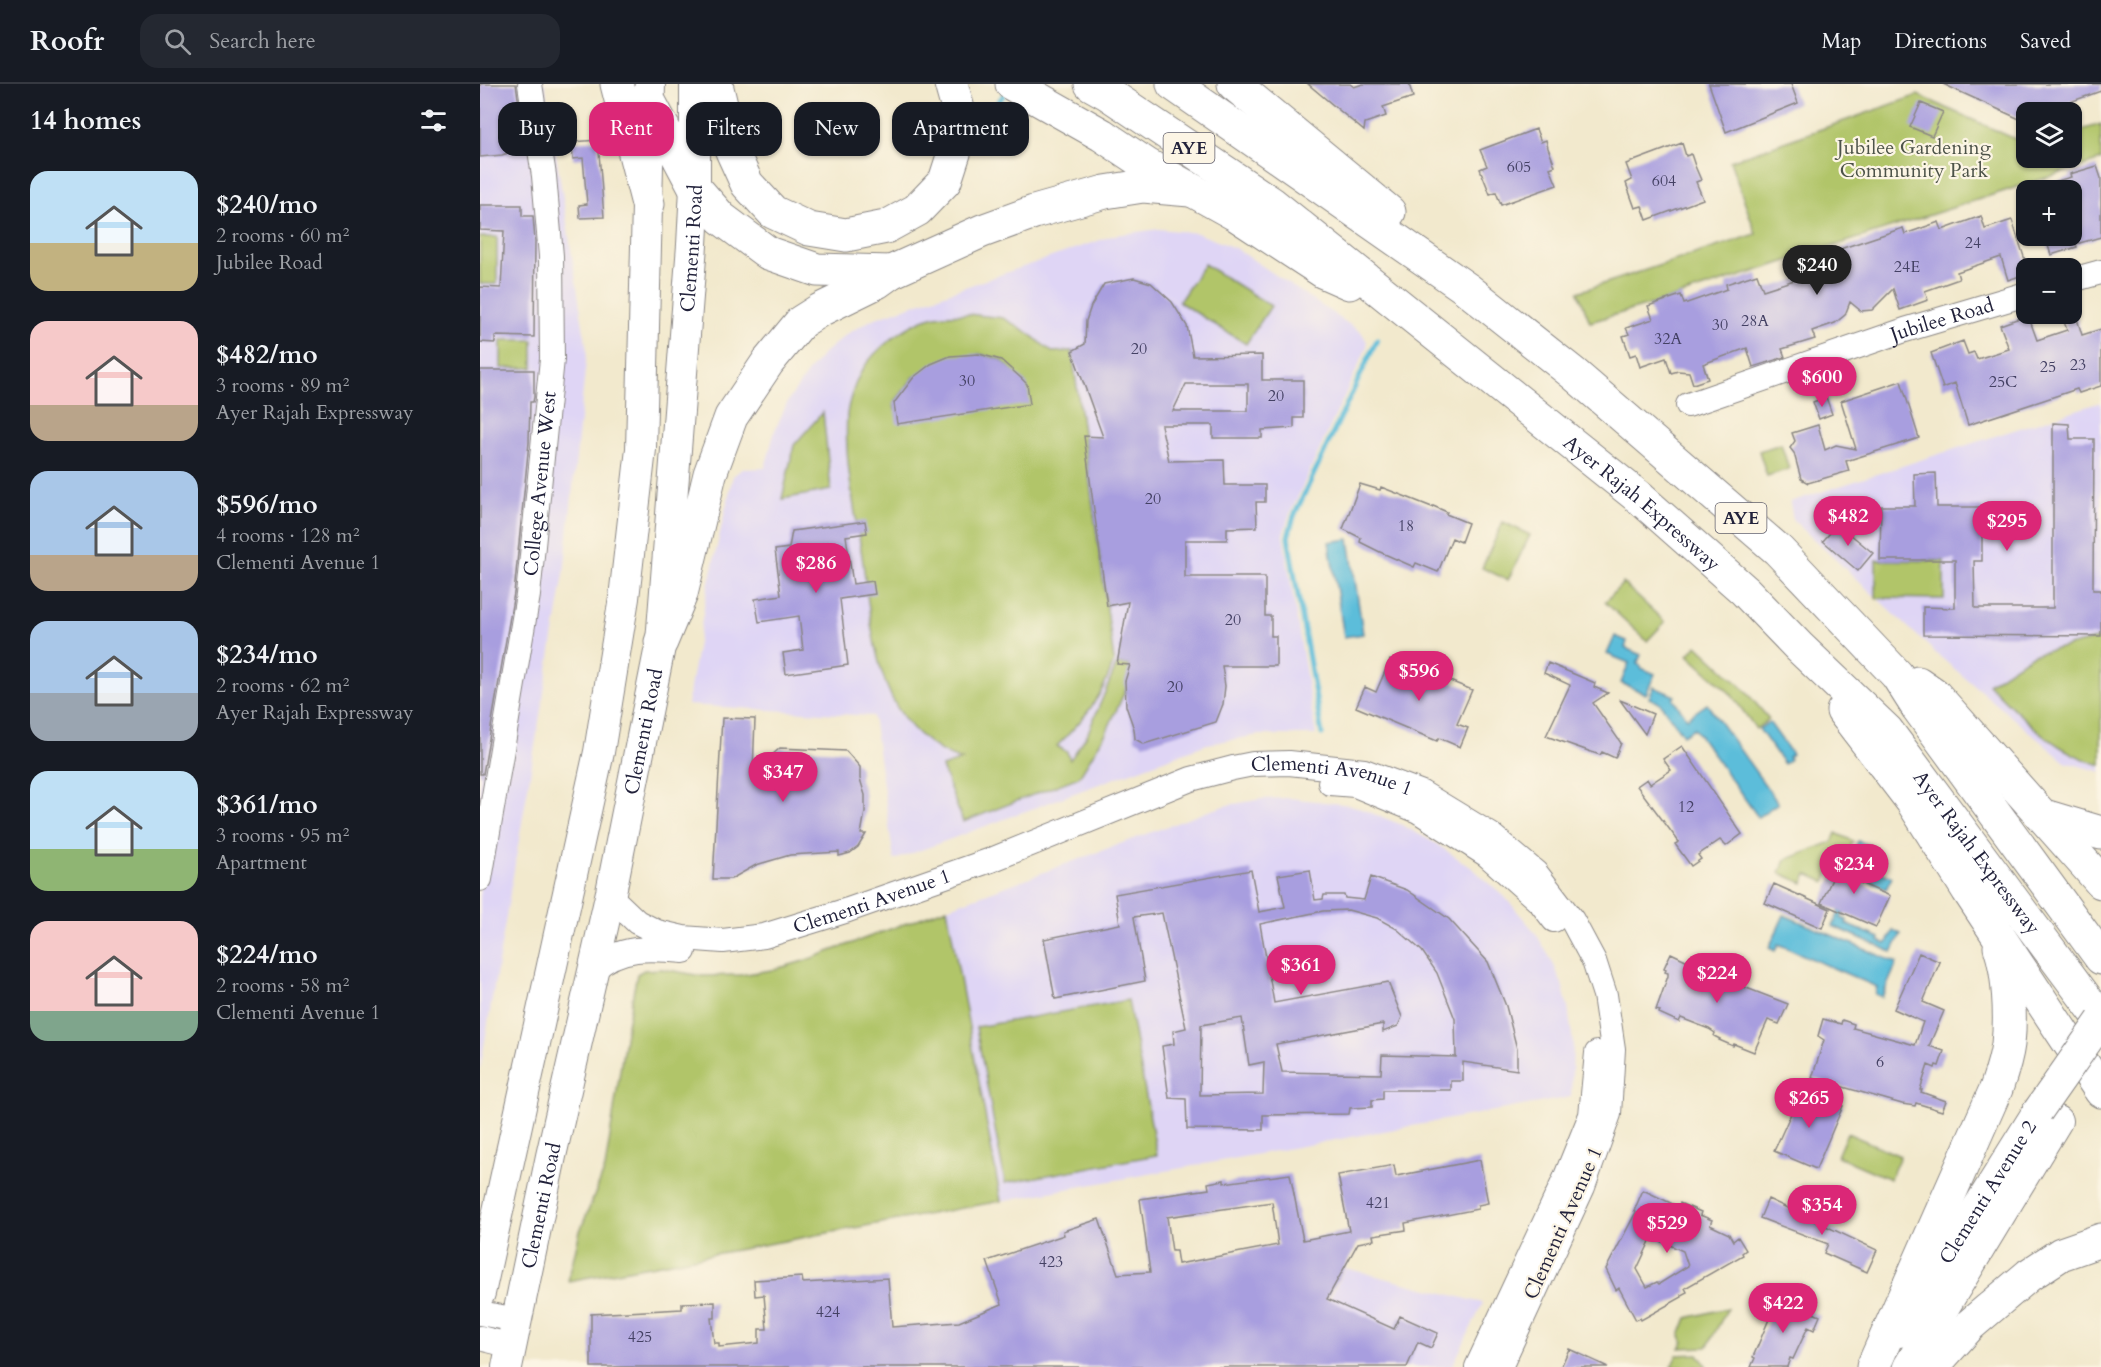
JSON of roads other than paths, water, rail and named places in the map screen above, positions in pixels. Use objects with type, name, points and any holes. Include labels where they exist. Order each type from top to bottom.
[{"type":"highway","points":[[617,84],[648,204]]},
{"type":"highway","points":[[716,84],[732,151],[747,184],[773,212],[809,229],[846,235],[886,227],[917,210],[945,181],[956,147],[958,109],[951,84]]},
{"type":"highway","points":[[1012,84],[1102,135],[1190,190],[1238,215],[1332,277],[1379,290]]},
{"type":"highway","name":"Ayer Rajah Expressway","points":[[1091,84],[1271,203],[1641,499],[1745,591],[1800,648],[1887,731],[2101,1020]]},
{"type":"highway","name":"Ayer Rajah Expressway","points":[[1173,84],[1467,289],[1591,388],[1778,550],[1897,675],[1931,726],[2101,958]]},
{"type":"highway","points":[[1234,84],[1399,220],[1467,289]]},
{"type":"highway","points":[[650,94],[695,188],[721,218],[768,253],[817,270],[891,272]]},
{"type":"highway","points":[[662,642],[681,594],[710,474],[730,417],[768,362],[801,322],[877,282],[891,272],[982,231],[1034,212],[1105,192],[1143,186],[1190,190]]},
{"type":"highway","points":[[1800,648],[1856,729],[1912,801],[2101,1091]]},
{"type":"highway","points":[[1897,675],[1917,682],[1934,694],[2101,882]]},
{"type":"highway","points":[[2041,815],[2101,833]]},
{"type":"highway","points":[[1875,1367],[1996,1089],[2005,1062],[2008,1043],[2007,977],[1994,929]]},
{"type":"highway","points":[[1932,1367],[1970,1324],[2029,1275],[2061,1254],[2101,1240]]},
{"type":"main road","name":"Clementi Road","points":[[512,1345],[551,1156],[611,892],[662,642],[695,188],[695,84]]},
{"type":"main road","name":"Clementi Road","points":[[480,1293],[486,1244],[599,752],[624,598],[641,449],[650,94]]},
{"type":"main road","name":"Clementi Avenue 2","points":[[1908,1367],[2101,1020]]},
{"type":"main road","name":"Clementi Avenue 2","points":[[1875,1367],[2048,1116],[2101,1051]]},
{"type":"street","name":"College Avenue West","points":[[480,879],[529,586],[552,359],[551,256],[544,176],[530,84]]},
{"type":"street","points":[[2082,277],[2101,272]]},
{"type":"street","name":"Jubilee Road","points":[[1688,405],[1905,330],[2016,297]]},
{"type":"street","name":"Clementi Avenue 1","points":[[594,970],[602,962],[620,954],[649,948],[698,953],[767,950],[854,923],[1043,853],[1191,779],[1224,770],[1253,764],[1289,763],[1364,771],[1422,793],[1458,825],[1486,855],[1541,903],[1562,931],[1583,973],[1593,1005],[1597,1049],[1591,1115],[1565,1179],[1477,1367]]},
{"type":"street","name":"Clementi Avenue 1","points":[[611,892],[615,901],[637,922],[657,932],[683,938],[723,941],[764,936],[848,910],[1125,811]]},
{"type":"street","name":"Clementi Avenue 1","points":[[1458,825],[1491,835],[1536,873],[1572,920],[1594,961],[1605,995],[1613,1048],[1609,1114],[1583,1187],[1500,1367]]},
{"type":"street","points":[[480,1312],[512,1345]]},
{"type":"street","points":[[480,1338],[512,1345]]},
{"type":"water","points":[[1349,539],[1363,634],[1344,637],[1329,542]]},
{"type":"water","points":[[1615,636],[1627,641],[1625,648],[1641,655],[1637,664],[1641,668],[1655,674],[1646,694],[1621,683],[1629,663],[1607,654]]},
{"type":"water","points":[[1654,687],[1675,696],[1673,699],[1687,718],[1707,704],[1778,803],[1758,817],[1694,728],[1683,735],[1660,703],[1649,698]]},
{"type":"water","points":[[1769,722],[1792,754],[1784,764],[1759,729]]},
{"type":"water","points":[[1858,841],[1873,847],[1866,861],[1852,855]]},
{"type":"water","points":[[1873,869],[1892,877],[1886,889],[1868,881]]},
{"type":"water","points":[[1840,910],[1844,912],[1841,918],[1847,920],[1846,924],[1880,938],[1879,941],[1886,944],[1893,931],[1901,934],[1892,952],[1833,926]]},
{"type":"water","points":[[1784,915],[1897,963],[1882,997],[1875,994],[1877,987],[1778,944],[1775,951],[1769,948]]},
{"type":"waterway","points":[[998,102],[1005,93]]},
{"type":"waterway","points":[[1322,734],[1288,537],[1294,516],[1377,340]]},
{"type":"park label","name":"Jubilee Gardening Community Park","points":[[1914,158]]}]
